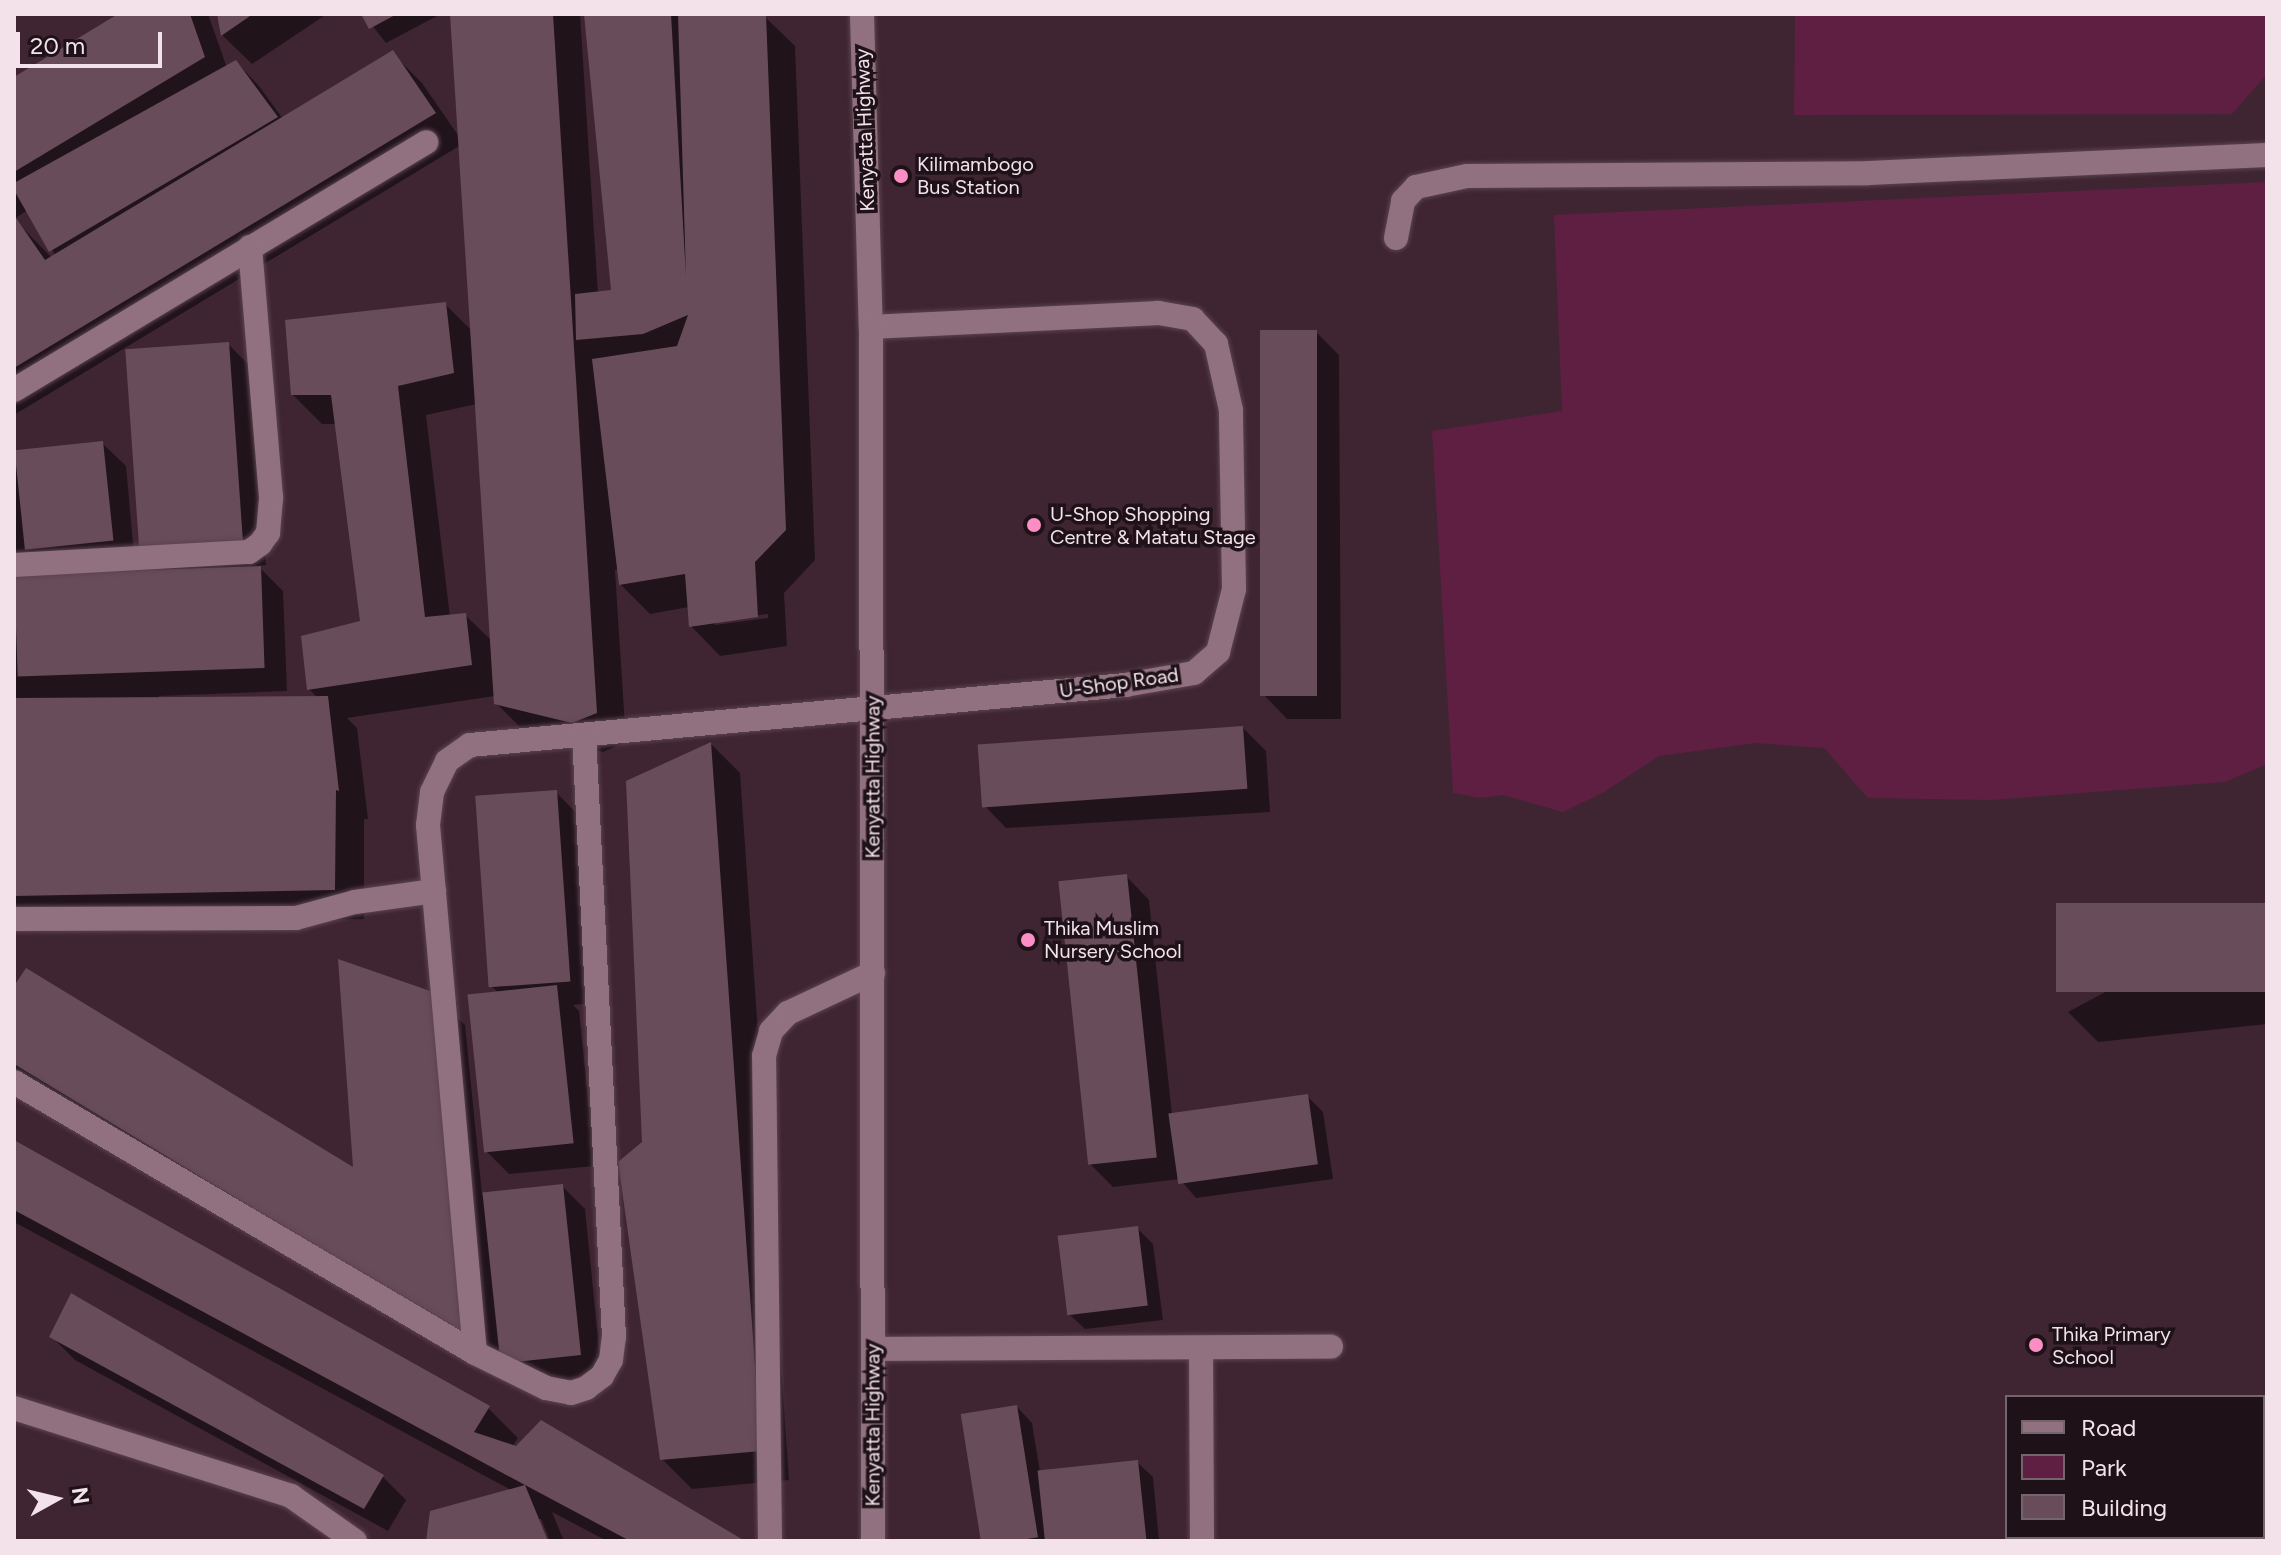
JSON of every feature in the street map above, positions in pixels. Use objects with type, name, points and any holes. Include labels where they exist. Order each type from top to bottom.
[{"type":"street","name":"Kenyatta Highway","points":[[862,14],[871,327],[873,1541]]},
{"type":"street","points":[[14,390],[426,142]]},
{"type":"street","points":[[1396,238],[1403,201],[1416,187],[1467,176],[1869,173],[2267,155]]},
{"type":"street","points":[[14,565],[249,552],[260,544],[271,517],[271,497],[250,247]]},
{"type":"street","name":"U-Shop Road","points":[[475,1353],[428,825],[432,792],[447,761],[470,745],[1125,685],[1194,673],[1218,652],[1234,589],[1231,410],[1216,344],[1193,319],[1158,313],[871,327]]},
{"type":"street","points":[[14,1082],[475,1353],[546,1388],[571,1393],[586,1388],[602,1376],[611,1360],[614,1337],[584,735]]},
{"type":"street","points":[[14,919],[296,918],[355,902],[434,891]]},
{"type":"street","points":[[770,1541],[764,1056],[771,1031],[788,1013],[873,973]]},
{"type":"street","points":[[873,1349],[1331,1347]]},
{"type":"street","points":[[1201,1348],[1202,1541]]},
{"type":"street","points":[[14,1408],[291,1496],[355,1541]]},
{"type":"green space","points":[[1795,14],[2267,14],[2267,74],[2232,114],[1794,115]]},
{"type":"green space","points":[[2267,182],[2267,764],[2225,782],[1991,800],[1868,798],[1824,748],[1755,743],[1659,756],[1604,792],[1563,812],[1503,795],[1481,798],[1453,793],[1432,431],[1562,411],[1554,215]]},
{"type":"building","points":[[118,14],[190,14],[205,57],[14,172],[14,77]]},
{"type":"building","points":[[217,14],[253,14],[221,36]]},
{"type":"building","points":[[361,14],[397,14],[369,29]]},
{"type":"building","points":[[450,14],[553,14],[597,713],[572,723],[494,704]]},
{"type":"building","points":[[584,14],[671,14],[686,276],[678,14],[766,14],[786,530],[755,562],[758,617],[689,627],[685,574],[619,585],[592,359],[677,346],[688,315],[643,334],[576,340],[575,294],[611,290]]},
{"type":"building","points":[[393,50],[436,113],[14,368],[16,218],[45,260]]},
{"type":"building","points":[[236,60],[278,117],[49,252],[14,190],[14,183]]},
{"type":"building","points":[[446,302],[454,373],[398,386],[425,617],[466,613],[472,665],[307,690],[301,636],[360,621],[331,395],[291,395],[285,320]]},
{"type":"building","points":[[1260,330],[1317,330],[1317,696],[1260,696]]},
{"type":"building","points":[[229,342],[243,544],[139,551],[125,349]]},
{"type":"building","points":[[103,441],[113,540],[25,550],[14,450]]},
{"type":"building","points":[[261,566],[265,668],[18,677],[14,575]]},
{"type":"building","points":[[328,696],[339,791],[336,790],[335,890],[14,896],[14,698]]},
{"type":"building","points":[[1243,726],[1247,789],[982,807],[978,745]]},
{"type":"building","points":[[711,742],[761,1451],[660,1460],[618,1162],[642,1142],[626,781]]},
{"type":"building","points":[[557,790],[570,982],[489,987],[475,796]]},
{"type":"building","points":[[1127,874],[1157,1157],[1088,1165],[1058,881]]},
{"type":"building","points":[[2056,903],[2267,903],[2267,992],[2056,992]]},
{"type":"building","points":[[338,959],[436,993],[471,1340],[14,1064],[14,986],[26,968],[353,1167]]},
{"type":"building","points":[[557,985],[574,1143],[484,1153],[467,994]]},
{"type":"building","points":[[1308,1094],[1318,1164],[1178,1184],[1168,1114]]},
{"type":"building","points":[[14,1140],[490,1406],[474,1432],[516,1446],[541,1420],[745,1541],[630,1541],[14,1210]]},
{"type":"building","points":[[563,1184],[581,1355],[500,1364],[482,1192]]},
{"type":"building","points":[[1138,1226],[1148,1305],[1067,1315],[1058,1236]]},
{"type":"building","points":[[71,1293],[384,1475],[364,1509],[49,1337]]},
{"type":"building","points":[[1017,1405],[1038,1537],[981,1541],[961,1414]]},
{"type":"building","points":[[1138,1460],[1146,1540],[1045,1541],[1038,1471]]},
{"type":"building","points":[[525,1485],[548,1541],[426,1541],[430,1511]]},
{"type":"place","name":"Kilimambogo Bus Station","points":[[901,176]]},
{"type":"place","name":"U-Shop Shopping Centre & Matatu Stage","points":[[1034,525]]},
{"type":"place","name":"Thika Muslim Nursery School","points":[[1028,940]]},
{"type":"place","name":"Thika Primary School","points":[[2036,1345]]}]
